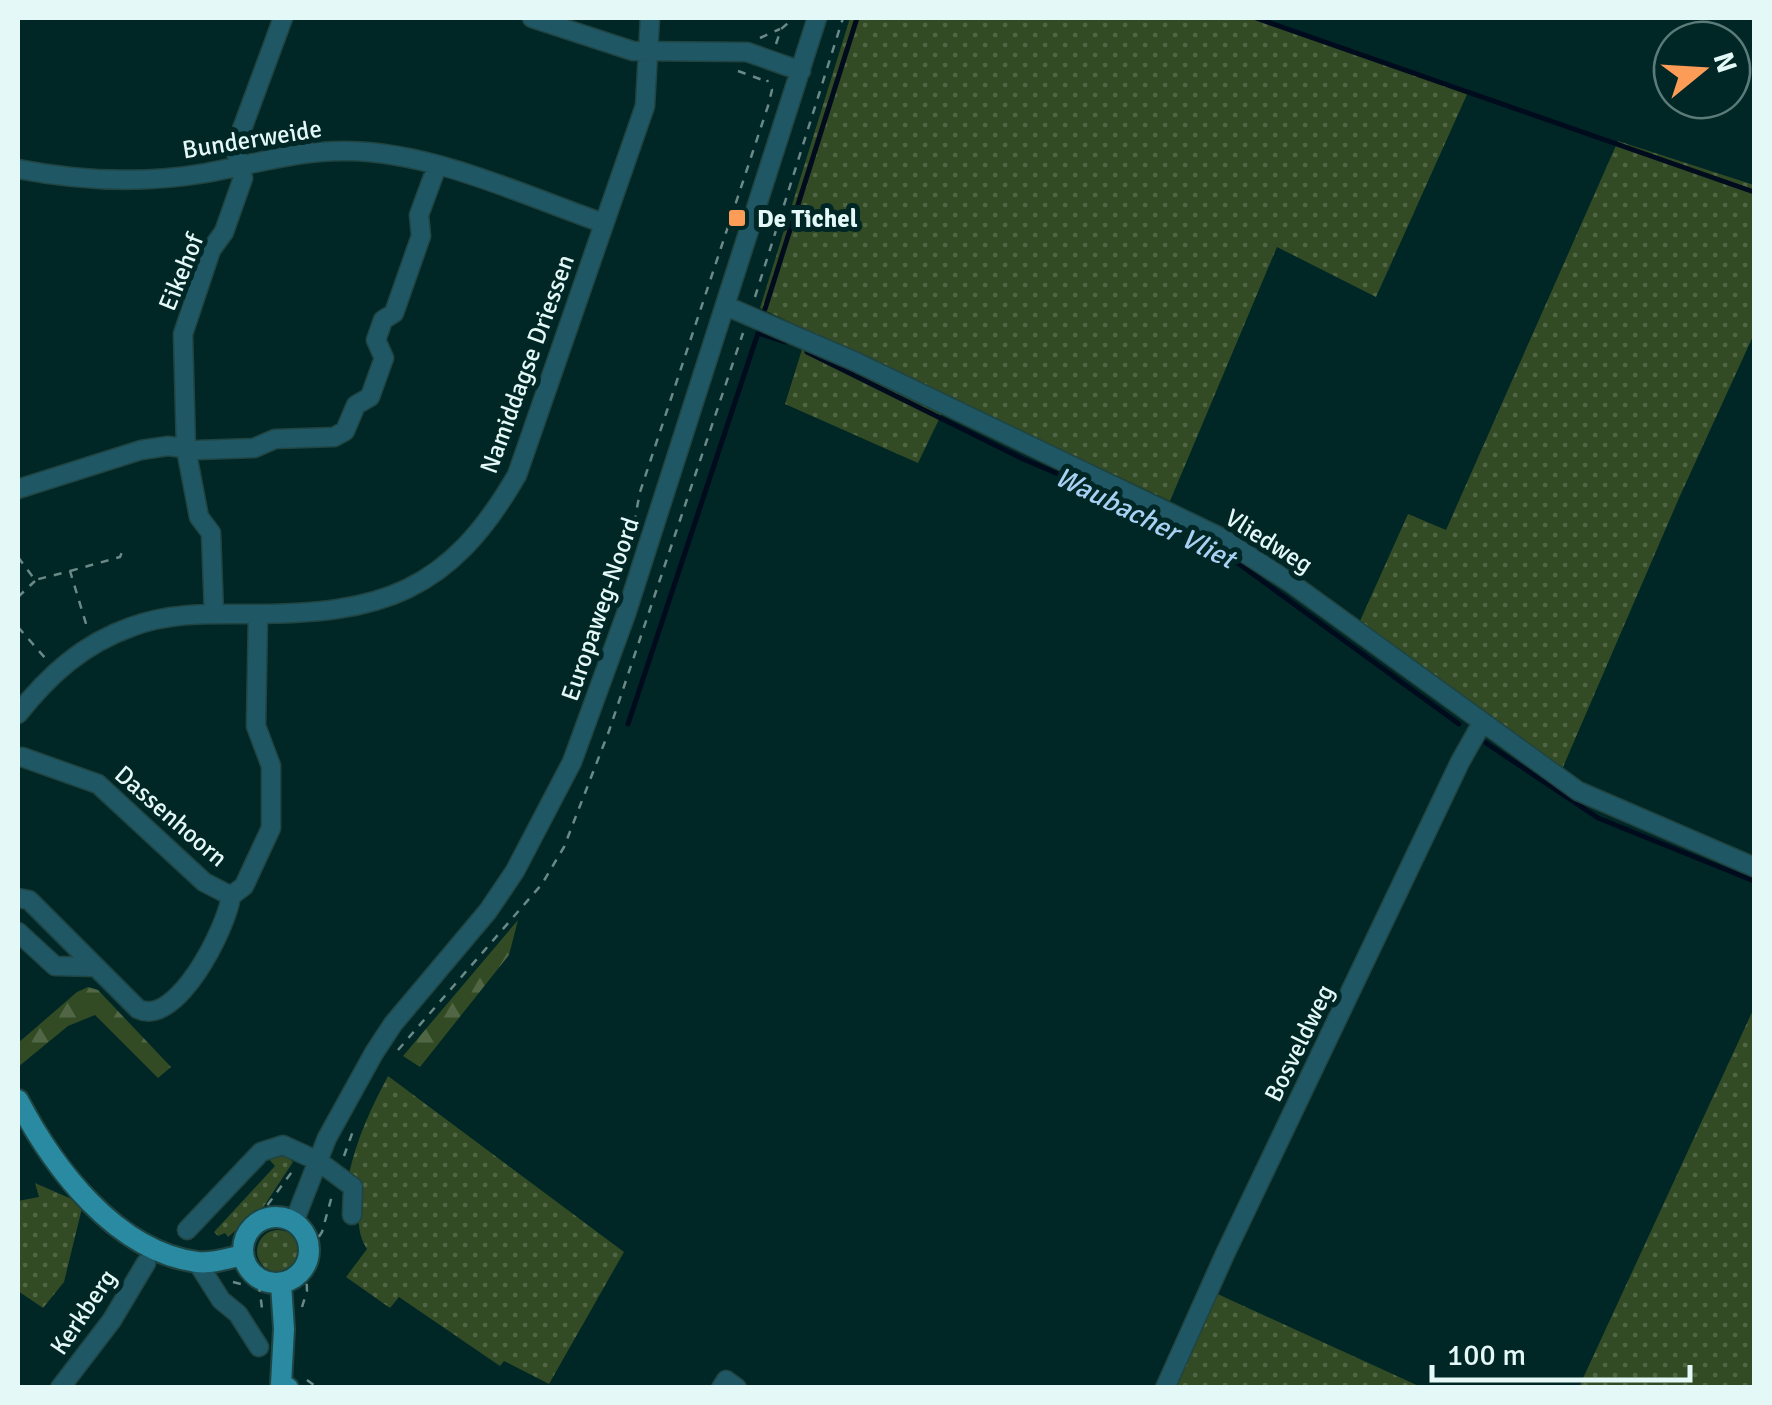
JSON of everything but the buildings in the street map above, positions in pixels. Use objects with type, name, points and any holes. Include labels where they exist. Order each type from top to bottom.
[{"type":"main road","points":[[18,1100],[56,1166],[106,1216],[155,1248],[197,1262],[243,1255]]},
{"type":"main road","points":[[278,1217],[294,1222],[308,1242],[309,1258],[300,1274],[281,1284],[258,1278],[243,1255],[249,1232],[262,1220],[278,1217]]},
{"type":"main road","points":[[281,1284],[284,1386]]},
{"type":"street","name":"Eikehof","points":[[214,614],[211,534],[199,518],[186,449],[183,334],[211,250],[224,232],[243,178],[235,148],[283,18]]},
{"type":"street","points":[[532,18],[622,48],[649,53],[742,52],[801,71]]},
{"type":"street","points":[[649,53],[650,18]]},
{"type":"street","name":"Europaweg-Noord","points":[[294,1222],[338,1115],[382,1038],[488,911],[549,812],[603,682],[817,18]]},
{"type":"street","name":"Namiddagse Driessen","points":[[18,714],[55,672],[98,642],[131,626],[173,616],[345,610],[383,600],[440,568],[486,525],[517,475],[646,106],[649,53]]},
{"type":"street","name":"Bunderweide","points":[[18,168],[110,180],[168,178],[288,155],[350,151],[410,158],[603,223]]},
{"type":"street","points":[[18,490],[141,450],[168,446],[254,448],[275,440],[334,436],[345,431],[356,405],[370,398],[384,358],[376,340],[383,320],[394,313],[421,236],[420,215],[438,166]]},
{"type":"street","name":"Vliedweg","points":[[726,306],[854,361],[1220,537],[1593,799],[1754,867]]},
{"type":"street","name":"Dassenhoorn","points":[[18,898],[29,900],[138,1009],[151,1013],[164,1009],[196,974],[229,912],[231,896],[244,886],[271,828],[271,766],[256,726],[258,614]]},
{"type":"street","name":"Bosveldweg","points":[[1165,1388],[1225,1254],[1482,722]]},
{"type":"street","name":"Dassenhoorn","points":[[22,757],[98,784],[204,882],[231,896]]},
{"type":"street","points":[[18,932],[55,966],[94,967]]},
{"type":"street","points":[[187,1230],[262,1152],[283,1145],[318,1161],[354,1188],[352,1215]]},
{"type":"street","points":[[197,1262],[259,1348]]},
{"type":"street","name":"Kerkberg","points":[[60,1388],[112,1320],[146,1263]]},
{"type":"street","points":[[721,1388],[726,1380],[737,1388]]},
{"type":"path","points":[[705,298],[768,106],[772,90],[766,75],[770,60],[781,29],[794,18]]},
{"type":"path","points":[[749,316],[843,18]]},
{"type":"path","points":[[18,597],[36,580],[120,557],[122,552]]},
{"type":"path","points":[[18,557],[36,580]]},
{"type":"path","points":[[70,571],[84,623],[98,642]]},
{"type":"path","points":[[18,627],[55,672]]},
{"type":"path","points":[[262,1220],[266,1207],[297,1164],[318,1161]]},
{"type":"green space","points":[[850,18],[1256,18],[1469,90],[1376,297],[1277,247],[1170,501],[760,308]]},
{"type":"green space","points":[[1618,141],[1754,185],[1754,334],[1560,774],[1364,630],[1360,621],[1408,514],[1446,530]]},
{"type":"green space","points":[[804,343],[942,413],[918,463],[785,404]]},
{"type":"green space","points":[[518,920],[509,955],[420,1067],[403,1056]]},
{"type":"green space","points":[[88,987],[98,990],[171,1067],[158,1078],[95,1015],[68,1026],[18,1067],[18,1043]]},
{"type":"green space","points":[[1754,1008],[1754,1387],[1579,1387]]},
{"type":"green space","points":[[388,1076],[624,1252],[549,1384],[504,1361],[500,1366],[399,1297],[390,1308],[346,1277],[367,1249],[360,1231],[355,1185],[349,1174],[365,1124]]},
{"type":"green space","points":[[283,1153],[293,1162],[264,1206],[228,1237],[225,1233],[218,1236],[214,1232],[275,1166],[267,1157]]},
{"type":"green space","points":[[35,1183],[83,1204],[64,1282],[43,1308],[18,1291],[18,1201],[39,1197]]},
{"type":"green space","points":[[278,1230],[293,1236],[299,1251],[293,1266],[278,1272],[263,1266],[257,1251],[263,1236]]},
{"type":"green space","points":[[1211,1291],[1421,1387],[1170,1388]]},
{"type":"waterway","name":"Waubacher Vliet","points":[[765,309],[857,18]]},
{"type":"waterway","points":[[1256,18],[1754,192]]},
{"type":"waterway","points":[[628,724],[758,333],[786,342]]},
{"type":"waterway","name":"Waubacher Vliet","points":[[807,352],[1023,459],[1091,488],[1239,564],[1459,724]]},
{"type":"waterway","name":"Waubacher Vliet","points":[[1486,743],[1598,818],[1754,881]]},
{"type":"place","name":"De Tichel","points":[[737,218]]}]
